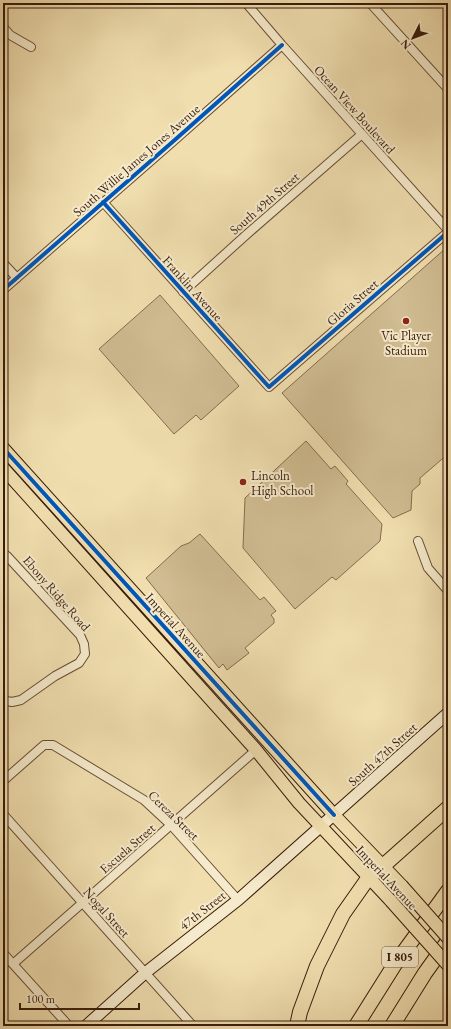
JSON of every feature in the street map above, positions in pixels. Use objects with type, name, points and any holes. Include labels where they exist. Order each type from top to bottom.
[{"type":"highway","points":[[297,1026],[300,1012],[317,966],[343,914],[369,877],[448,808]]},
{"type":"highway","name":"I 805","points":[[356,1026],[395,964],[448,891]]},
{"type":"highway","name":"I 805","points":[[392,1026],[425,973],[448,940]]},
{"type":"main road","name":"Imperial Avenue","points":[[5,460],[256,750],[299,803],[369,877],[448,965]]},
{"type":"main road","name":"Imperial Avenue","points":[[5,460],[334,815],[402,886],[448,940]]},
{"type":"main road","name":"South 47th Street","points":[[334,815],[448,713]]},
{"type":"main road","name":"47th Street","points":[[86,1026],[145,973],[238,900],[334,815]]},
{"type":"street","name":"Ocean View Boulevard","points":[[246,3],[448,231]]},
{"type":"street","points":[[370,3],[448,90]]},
{"type":"street","points":[[3,26],[10,35],[31,47]]},
{"type":"street","name":"South Willie James Jones Avenue","points":[[3,290],[282,45]]},
{"type":"street","name":"South 49th Street","points":[[183,292],[362,134]]},
{"type":"street","name":"Franklin Avenue","points":[[103,202],[269,387]]},
{"type":"street","name":"Gloria Street","points":[[269,387],[448,231]]},
{"type":"street","points":[[3,263],[17,278]]},
{"type":"street","points":[[418,541],[428,568],[448,591]]},
{"type":"street","name":"Ebony Ridge Road","points":[[3,553],[80,635],[84,644],[84,654],[79,663],[55,676],[21,700],[12,702],[3,699]]},
{"type":"street","name":"Cereza Street","points":[[3,781],[44,745],[53,745],[144,800],[172,825],[238,900]]},
{"type":"street","name":"Escuela Street","points":[[13,964],[256,750]]},
{"type":"street","name":"Nogal Street","points":[[3,814],[193,1026]]},
{"type":"street","points":[[3,953],[69,1026]]},
{"type":"shaded area","name":"Vic Player Stadium","points":[[446,248],[448,248],[448,454],[420,478],[420,484],[412,491],[411,510],[393,518],[282,393]]},
{"type":"shaded area","points":[[160,295],[239,386],[201,420],[196,415],[174,434],[99,349]]},
{"type":"shaded area","points":[[306,441],[331,469],[335,466],[348,481],[346,484],[382,524],[380,541],[336,580],[332,577],[295,609],[243,548],[245,498]]},
{"type":"shaded area","points":[[200,534],[260,600],[264,597],[276,611],[271,615],[274,619],[274,623],[245,648],[249,653],[227,670],[223,664],[219,668],[146,578],[181,546],[189,543]]},
{"type":"cycle path","points":[[3,290],[282,45]]},
{"type":"cycle path","points":[[103,202],[269,387],[448,232]]},
{"type":"cycle path","points":[[3,448],[334,815]]},
{"type":"place","name":"Vic Player Stadium","points":[[406,321]]},
{"type":"place","name":"Lincoln High School","points":[[243,482]]}]
